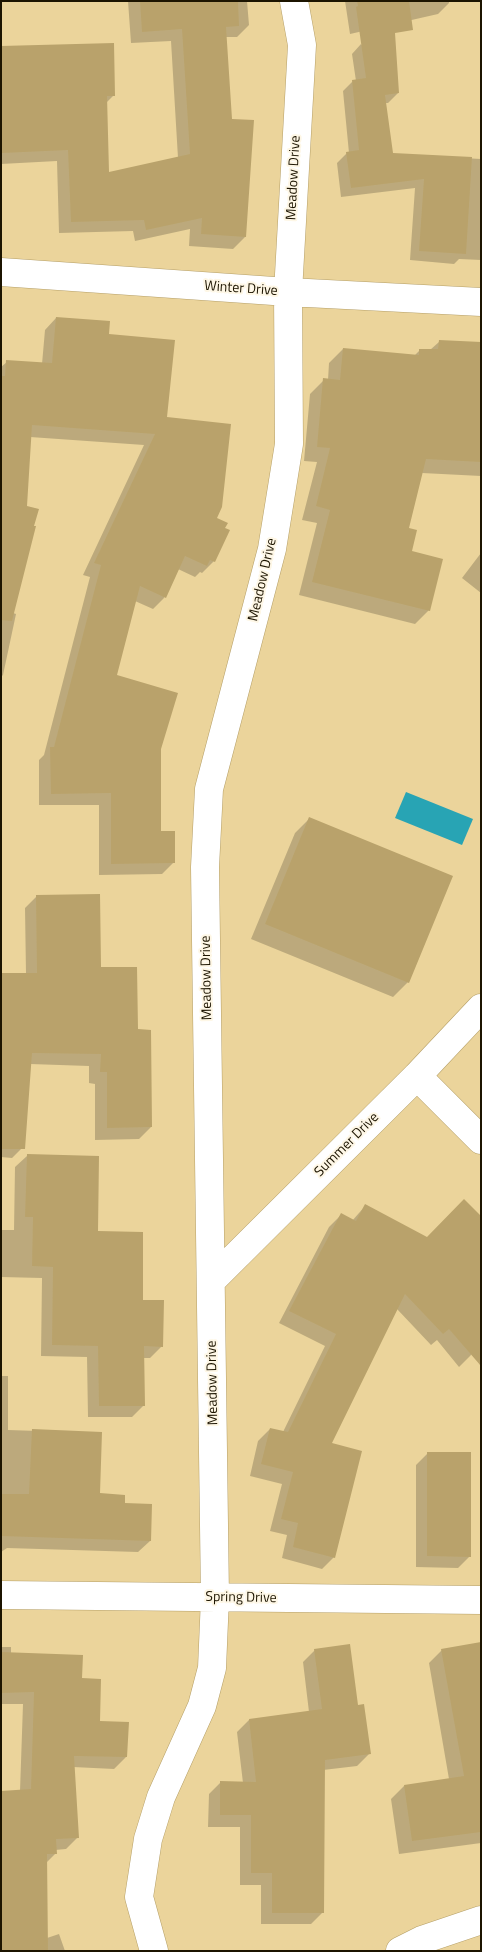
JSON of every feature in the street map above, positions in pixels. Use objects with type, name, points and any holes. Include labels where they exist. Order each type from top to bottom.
[{"type":"street","name":"Meadow Drive","points":[[154,1951],[140,1897],[148,1839],[161,1798],[202,1706],[212,1668],[215,1598],[206,867],[209,789],[272,548],[290,444],[288,292],[302,45],[294,1]]},
{"type":"street","name":"Winter Drive","points":[[1,272],[288,292],[481,302]]},
{"type":"street","name":"Summer Drive","points":[[212,1280],[417,1076],[481,1008]]},
{"type":"street","points":[[417,1076],[481,1140]]},
{"type":"street","name":"Spring Drive","points":[[1,1595],[481,1600]]},
{"type":"street","points":[[400,1951],[422,1940],[481,1920]]},
{"type":"water","points":[[406,792],[473,819],[462,845],[395,818]]},
{"type":"building","points":[[140,1],[238,1],[239,26],[226,27],[232,119],[254,120],[246,237],[201,234],[202,218],[146,230],[144,220],[71,222],[68,150],[2,153],[1,46],[114,43],[115,96],[107,96],[109,172],[190,154],[182,29],[142,32]]},
{"type":"building","points":[[357,1],[409,1],[413,30],[395,33],[399,93],[385,95],[393,153],[472,157],[466,254],[419,251],[424,179],[351,188],[346,152],[359,150],[352,80],[366,78],[356,7],[358,6]]},
{"type":"building","points":[[56,317],[110,321],[109,334],[175,340],[167,417],[231,424],[222,507],[217,518],[228,523],[225,528],[230,530],[215,562],[210,560],[207,566],[185,556],[166,598],[140,586],[117,675],[178,693],[161,749],[161,831],[175,831],[175,863],[111,864],[111,793],[51,794],[50,747],[54,747],[101,565],[94,563],[155,434],[32,425],[27,506],[39,509],[12,621],[1,620],[1,376],[5,376],[6,360],[52,363]]},
{"type":"building","points":[[439,340],[481,342],[481,462],[426,459],[409,528],[417,530],[412,551],[443,559],[430,611],[312,582],[330,510],[316,506],[330,448],[317,447],[323,378],[340,380],[343,348],[419,355],[419,349],[438,349]]},
{"type":"building","points":[[309,817],[453,876],[409,983],[265,924]]},
{"type":"building","points":[[100,894],[101,967],[137,967],[138,1029],[151,1030],[152,1127],[107,1128],[107,1072],[100,1072],[101,1054],[32,1053],[25,1149],[1,1149],[1,973],[37,973],[36,895]]},
{"type":"building","points":[[27,1154],[99,1156],[98,1231],[143,1232],[143,1300],[164,1300],[163,1347],[144,1346],[145,1406],[99,1406],[98,1346],[52,1345],[53,1267],[32,1266],[33,1217],[25,1217]]},
{"type":"building","points":[[464,1199],[481,1216],[481,1366],[449,1329],[443,1334],[405,1294],[332,1443],[362,1451],[335,1558],[293,1547],[298,1523],[281,1519],[293,1472],[261,1464],[270,1428],[288,1432],[336,1334],[289,1311],[341,1213],[356,1221],[365,1204],[427,1237]]},
{"type":"building","points":[[32,1429],[102,1432],[100,1493],[125,1495],[125,1503],[152,1504],[151,1541],[1,1536],[1,1494],[29,1494]]},
{"type":"building","points":[[427,1452],[471,1452],[471,1557],[427,1556]]},
{"type":"building","points":[[481,1642],[481,1832],[412,1841],[404,1785],[464,1776],[441,1649]]},
{"type":"building","points":[[350,1644],[358,1705],[364,1704],[371,1754],[325,1760],[324,1913],[272,1913],[272,1873],[251,1873],[251,1815],[220,1815],[220,1781],[256,1782],[249,1719],[322,1709],[314,1649]]},
{"type":"building","points":[[1,1652],[83,1655],[82,1678],[101,1679],[100,1721],[129,1722],[127,1757],[74,1756],[79,1838],[56,1839],[57,1854],[47,1854],[48,1951],[1,1951],[1,1791],[31,1789],[34,1692],[1,1693]]}]
